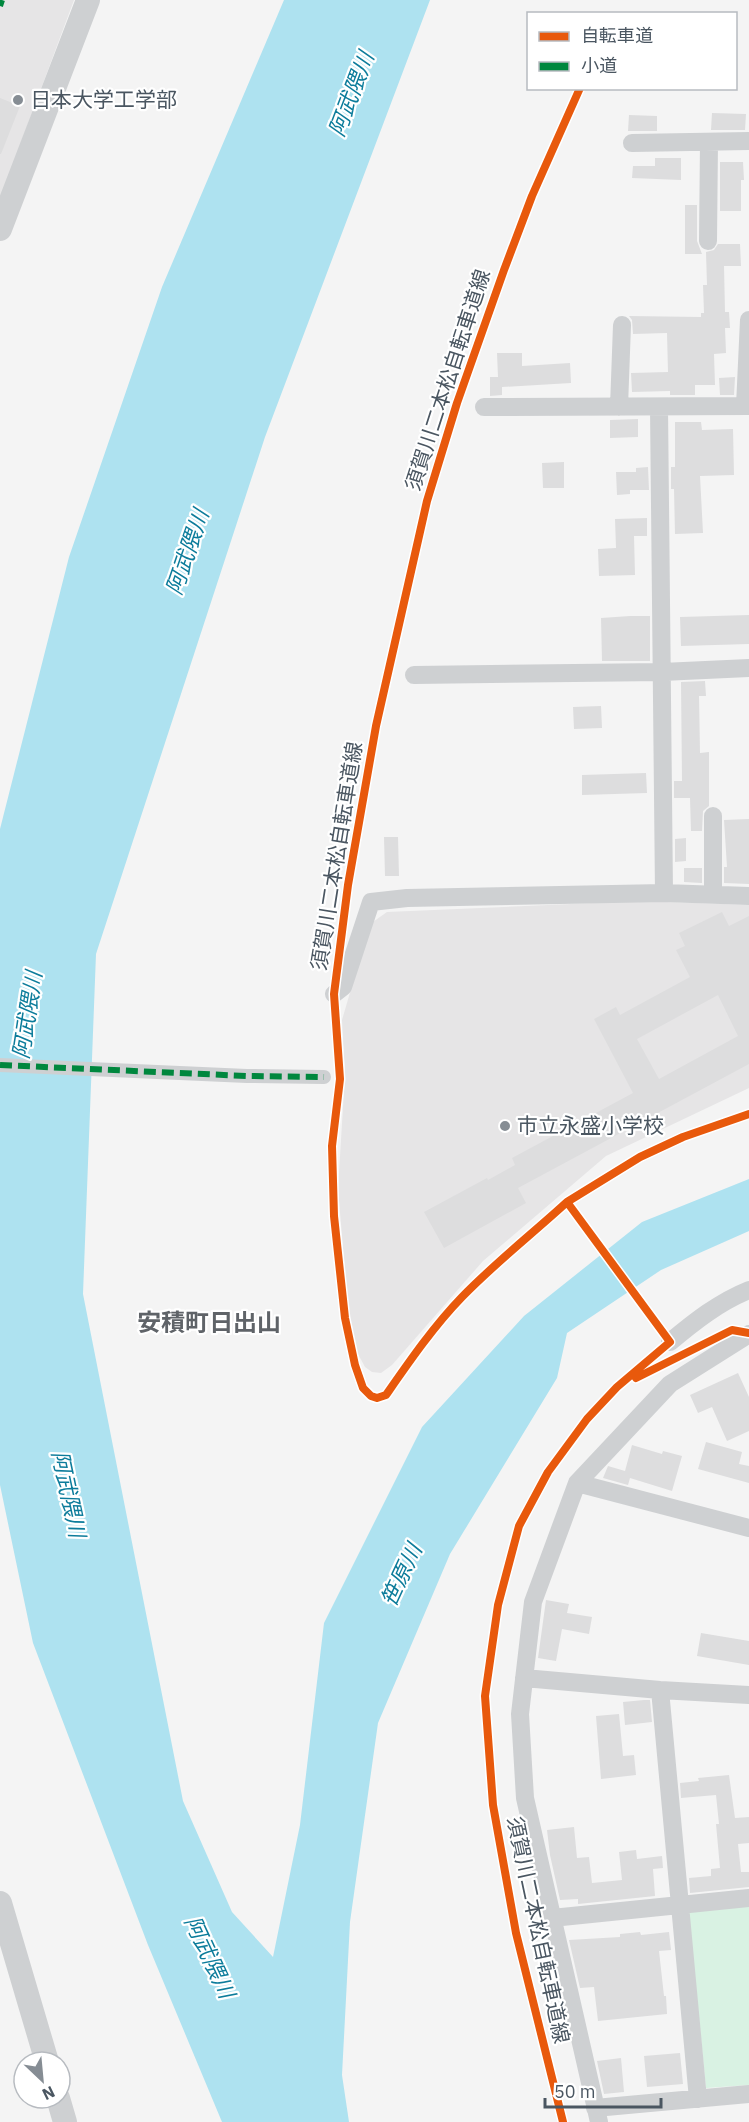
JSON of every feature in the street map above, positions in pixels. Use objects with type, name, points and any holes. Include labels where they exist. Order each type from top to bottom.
[{"type":"street","points":[[0,229],[88,0]]},
{"type":"street","points":[[632,143],[749,141]]},
{"type":"street","points":[[708,241],[709,142]]},
{"type":"street","points":[[484,407],[747,406],[749,320]]},
{"type":"street","points":[[619,407],[622,326]]},
{"type":"street","points":[[659,407],[664,893]]},
{"type":"street","points":[[414,675],[662,672],[749,668]]},
{"type":"street","points":[[713,816],[713,894]]},
{"type":"street","points":[[334,994],[344,987],[371,902],[407,898],[664,893],[749,896]]},
{"type":"street","points":[[0,1065],[247,1076],[324,1077]]},
{"type":"street","points":[[670,1342],[699,1318],[749,1290]]},
{"type":"street","points":[[749,1335],[670,1384],[577,1483],[533,1602],[520,1714],[525,1798],[597,2115],[698,2099],[749,2094]]},
{"type":"street","points":[[577,1483],[749,1528]]},
{"type":"street","points":[[524,1678],[749,1695]]},
{"type":"street","points":[[660,1690],[698,2099]]},
{"type":"street","points":[[552,1918],[749,1898]]},
{"type":"street","points":[[0,1903],[43,2050]]},
{"type":"shaded area","name":"日本大学工学部","points":[[0,0],[74,0],[0,199]]},
{"type":"shaded area","name":"市立永盛小学校","points":[[640,901],[749,905],[749,1088],[606,1156],[483,1261],[392,1365],[381,1373],[372,1372],[365,1367],[351,1341],[338,1189],[345,1074],[342,1020],[370,924],[387,912]]},
{"type":"green space","points":[[749,1903],[749,2085],[706,2088],[688,1910]]},
{"type":"water","points":[[284,0],[430,0],[265,437],[96,954],[83,1294],[183,1801],[232,1912],[273,1957],[300,1825],[324,1623],[422,1427],[524,1316],[642,1222],[749,1179],[749,1231],[661,1270],[567,1333],[557,1378],[450,1554],[378,1723],[350,1922],[342,2075],[349,2122],[222,2122],[148,1945],[33,1643],[0,1485],[0,829],[69,557],[162,287]]},
{"type":"building","points":[[0,98],[20,106],[1,154],[0,154]]},
{"type":"building","points":[[712,113],[746,114],[745,130],[711,130]]},
{"type":"building","points":[[629,115],[657,116],[657,131],[628,131]]},
{"type":"building","points":[[655,158],[681,158],[681,180],[632,178],[633,166],[655,166]]},
{"type":"building","points":[[720,162],[743,162],[741,211],[720,211]]},
{"type":"building","points":[[685,205],[697,205],[697,241],[702,254],[685,254]]},
{"type":"building","points":[[718,244],[740,244],[741,266],[724,266],[725,312],[729,312],[730,328],[725,328],[726,353],[714,354],[715,385],[695,385],[695,395],[670,395],[670,391],[632,392],[631,373],[668,372],[667,333],[633,334],[632,320],[629,316],[701,317],[701,313],[704,313],[703,285],[707,285],[706,252],[714,250]]},
{"type":"building","points":[[497,353],[522,353],[522,366],[570,363],[571,383],[502,387],[502,395],[490,396],[490,377],[498,377]]},
{"type":"building","points":[[735,377],[734,395],[720,395],[719,378]]},
{"type":"building","points":[[638,419],[638,437],[610,438],[610,420]]},
{"type":"building","points":[[675,422],[701,422],[702,430],[733,429],[734,475],[700,476],[703,533],[675,534],[671,467],[675,467]]},
{"type":"building","points":[[564,462],[564,488],[543,488],[542,463]]},
{"type":"building","points":[[648,467],[649,490],[630,490],[630,494],[617,495],[616,472],[636,472],[636,468]]},
{"type":"building","points":[[647,518],[647,536],[634,536],[635,575],[599,576],[598,549],[616,548],[615,519]]},
{"type":"building","points":[[749,615],[749,644],[681,646],[680,617]]},
{"type":"building","points":[[650,616],[650,661],[602,661],[601,618]]},
{"type":"building","points":[[705,681],[706,696],[699,696],[700,753],[709,752],[709,806],[703,811],[702,831],[691,831],[690,798],[674,798],[674,781],[682,781],[681,682]]},
{"type":"building","points":[[601,706],[602,728],[574,729],[573,707]]},
{"type":"building","points":[[646,773],[647,793],[582,795],[582,775]]},
{"type":"building","points":[[749,819],[749,884],[724,883],[724,867],[727,867],[724,820]]},
{"type":"building","points":[[384,837],[398,837],[399,876],[385,876]]},
{"type":"building","points":[[686,838],[686,861],[675,862],[675,839]]},
{"type":"building","points":[[684,868],[702,868],[702,883],[684,882]]},
{"type":"building","points":[[722,912],[729,926],[749,916],[749,1064],[518,1188],[526,1203],[444,1248],[424,1212],[515,1165],[512,1158],[633,1093],[594,1019],[616,1007],[620,1015],[690,977],[676,950],[685,946],[679,933]],"holes":[[[718,995],[738,1036],[659,1079],[637,1039]]]},
{"type":"building","points":[[738,1373],[749,1397],[749,1431],[727,1441],[712,1407],[698,1413],[690,1395]]},
{"type":"building","points":[[706,1442],[742,1452],[739,1464],[749,1466],[749,1483],[698,1469]]},
{"type":"building","points":[[632,1445],[662,1454],[663,1451],[682,1456],[672,1491],[630,1478],[628,1485],[603,1478],[608,1466],[625,1471]]},
{"type":"building","points":[[546,1600],[569,1604],[567,1613],[592,1617],[589,1634],[562,1629],[556,1661],[538,1658]]},
{"type":"building","points":[[701,1633],[749,1641],[749,1665],[697,1656]]},
{"type":"building","points":[[650,1700],[652,1722],[625,1725],[623,1702]]},
{"type":"building","points":[[619,1714],[623,1756],[634,1755],[636,1775],[601,1779],[596,1716]]},
{"type":"building","points":[[729,1775],[735,1818],[749,1817],[749,1843],[738,1844],[741,1872],[749,1872],[749,1887],[690,1893],[689,1878],[711,1876],[711,1869],[720,1868],[716,1824],[719,1824],[716,1795],[681,1798],[680,1783],[699,1781],[698,1778]]},
{"type":"building","points":[[574,1827],[577,1858],[589,1857],[592,1883],[622,1880],[619,1852],[636,1850],[637,1859],[662,1856],[663,1868],[653,1869],[655,1896],[578,1904],[578,1899],[560,1900],[547,1830]]},
{"type":"building","points":[[640,1932],[641,1935],[669,1932],[671,1950],[659,1951],[667,2014],[598,2021],[594,1987],[580,1988],[569,1940],[620,1937],[620,1934]]},
{"type":"building","points":[[680,2053],[683,2084],[647,2087],[644,2056]]},
{"type":"building","points":[[621,2058],[624,2092],[604,2094],[597,2061]]},
{"type":"marked path","points":[[0,6],[2,0]]},
{"type":"marked path","points":[[0,1065],[247,1076],[324,1077]]},
{"type":"cycle path","name":"須賀川二本松自転車道線","points":[[563,2122],[516,1933],[493,1805],[485,1696],[498,1605],[519,1526],[548,1472],[587,1419],[617,1387],[670,1342],[567,1202],[500,1260],[451,1308],[386,1395],[377,1398],[371,1396],[363,1388],[355,1365],[345,1318],[334,1216],[332,1146],[340,1079],[334,994],[348,885],[376,726],[427,501],[457,403],[504,270],[532,196],[579,90]]},
{"type":"cycle path","points":[[567,1202],[640,1157],[683,1137],[749,1114]]},
{"type":"cycle path","points":[[636,1378],[732,1330],[749,1333]]},
{"type":"place","name":"日本大学工学部","points":[[18,100]]},
{"type":"place","name":"市立永盛小学校","points":[[505,1126]]},
{"type":"district","name":"安積町日出山","points":[[209,1323]]},
{"type":"water label","name":"阿武隈川","points":[[351,94]]},
{"type":"water label","name":"阿武隈川","points":[[187,552]]},
{"type":"water label","name":"阿武隈川","points":[[27,1015]]},
{"type":"water label","name":"阿武隈川","points":[[69,1494]]},
{"type":"water label","name":"笹原川","points":[[401,1575]]},
{"type":"water label","name":"阿武隈川","points":[[210,1957]]}]
